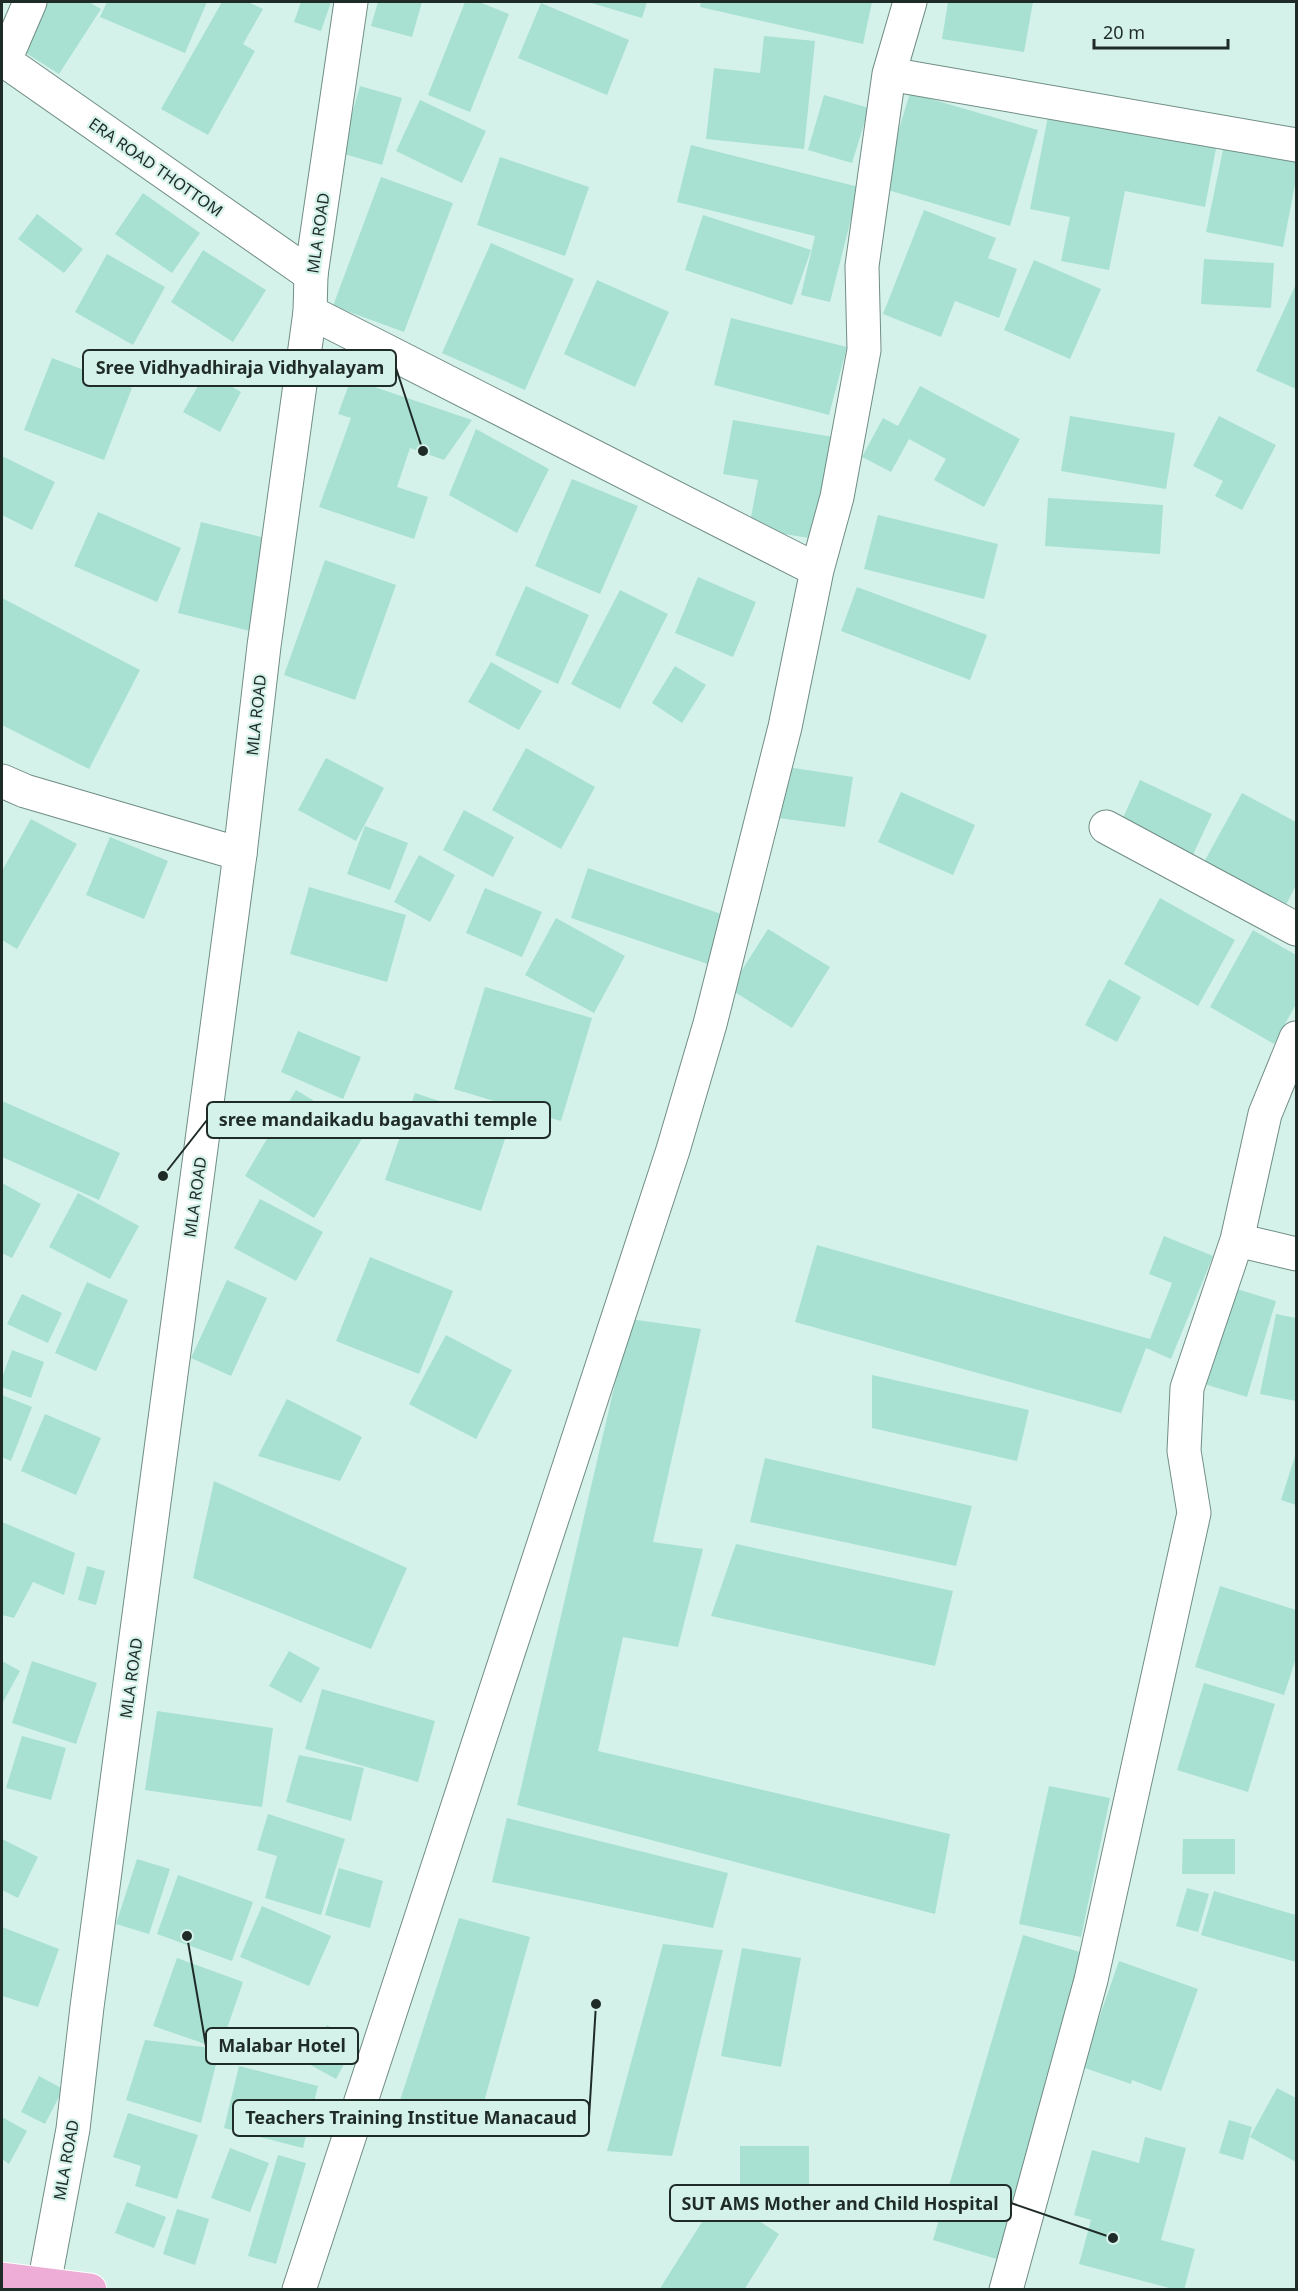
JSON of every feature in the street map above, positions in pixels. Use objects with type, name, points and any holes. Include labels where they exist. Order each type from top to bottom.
[{"type":"main road","points":[[2,2279],[43,2286],[90,2289]]},
{"type":"street","points":[[3,59],[30,2]]},
{"type":"street","name":"MLA ROAD","points":[[43,2286],[73,2129],[88,1995],[240,854],[264,646],[310,312],[311,275],[351,2]]},
{"type":"street","points":[[299,2289],[673,1150],[710,1024],[785,727],[817,570],[837,497],[864,350],[862,266],[889,74],[910,2]]},
{"type":"street","name":"ERA ROAD THOTTOM","points":[[3,59],[311,275]]},
{"type":"street","points":[[889,74],[1296,145]]},
{"type":"street","points":[[310,312],[817,570]]},
{"type":"street","points":[[2,781],[37,795],[240,854]]},
{"type":"street","points":[[1106,827],[1296,929]]},
{"type":"street","points":[[1006,2289],[1091,1980],[1194,1513],[1184,1451],[1187,1388],[1237,1240],[1265,1114],[1296,1038]]},
{"type":"street","points":[[1237,1240],[1296,1254]]},
{"type":"building","points":[[44,2],[89,2],[101,9],[59,74],[15,46]]},
{"type":"building","points":[[107,2],[207,2],[185,53],[100,17]]},
{"type":"building","points":[[222,2],[248,2],[263,9],[243,44],[255,51],[208,135],[161,109]]},
{"type":"building","points":[[301,2],[331,2],[321,31],[294,22]]},
{"type":"building","points":[[378,2],[422,2],[412,37],[371,26]]},
{"type":"building","points":[[465,2],[479,2],[509,14],[470,112],[428,95]]},
{"type":"building","points":[[588,2],[647,2],[642,18]]},
{"type":"building","points":[[701,2],[872,2],[863,44],[700,7]]},
{"type":"building","points":[[948,2],[1033,2],[1024,52],[942,39]]},
{"type":"building","points":[[541,3],[629,40],[607,95],[518,58]]},
{"type":"building","points":[[764,36],[815,41],[804,149],[706,139],[714,68],[760,73]]},
{"type":"building","points":[[360,86],[402,98],[382,165],[341,153]]},
{"type":"building","points":[[910,93],[1038,130],[1010,226],[881,188]]},
{"type":"building","points":[[824,95],[869,108],[852,163],[808,150]]},
{"type":"building","points":[[420,100],[486,131],[462,183],[396,151]]},
{"type":"building","points":[[1050,106],[1218,138],[1205,207],[1125,191],[1109,270],[1061,261],[1070,217],[1030,209]]},
{"type":"building","points":[[691,145],[859,187],[830,302],[801,295],[815,236],[677,202]]},
{"type":"building","points":[[1224,145],[1296,159],[1296,179],[1283,247],[1206,232]]},
{"type":"building","points":[[500,157],[589,187],[565,256],[477,225]]},
{"type":"building","points":[[381,177],[453,203],[404,332],[333,306]]},
{"type":"building","points":[[143,193],[200,233],[172,273],[115,234]]},
{"type":"building","points":[[924,210],[996,238],[988,258],[1017,269],[999,318],[955,301],[941,337],[883,314]]},
{"type":"building","points":[[37,214],[83,249],[64,273],[18,239]]},
{"type":"building","points":[[703,215],[811,250],[792,305],[685,270]]},
{"type":"building","points":[[491,243],[574,279],[525,390],[442,353]]},
{"type":"building","points":[[203,250],[266,290],[233,342],[171,302]]},
{"type":"building","points":[[107,254],[165,287],[133,345],[75,312]]},
{"type":"building","points":[[1204,259],[1274,263],[1271,308],[1201,304]]},
{"type":"building","points":[[1034,260],[1101,289],[1070,359],[1004,330]]},
{"type":"building","points":[[597,280],[669,312],[635,387],[564,354]]},
{"type":"building","points":[[1296,284],[1296,389],[1256,371]]},
{"type":"building","points":[[731,318],[847,347],[829,415],[714,385]]},
{"type":"building","points":[[52,358],[132,388],[104,460],[24,430]]},
{"type":"building","points":[[206,372],[241,392],[220,432],[183,412]]},
{"type":"building","points":[[351,379],[472,420],[444,460],[410,448],[397,487],[428,497],[414,539],[319,507],[351,418],[338,414]]},
{"type":"building","points":[[920,386],[1020,439],[984,507],[934,480],[946,459],[909,439],[891,472],[862,457],[883,418],[898,426]]},
{"type":"building","points":[[1070,416],[1175,433],[1166,489],[1061,471]]},
{"type":"building","points":[[1219,416],[1276,445],[1242,510],[1215,496],[1223,481],[1193,466]]},
{"type":"building","points":[[733,420],[833,437],[815,539],[749,528],[758,480],[723,474]]},
{"type":"building","points":[[476,429],[549,469],[517,533],[449,495]]},
{"type":"building","points":[[2,456],[55,482],[32,530],[2,515]]},
{"type":"building","points":[[572,479],[638,506],[600,594],[535,566]]},
{"type":"building","points":[[1048,498],[1163,505],[1160,554],[1045,546]]},
{"type":"building","points":[[98,512],[181,548],[157,602],[74,566]]},
{"type":"building","points":[[878,515],[998,544],[984,599],[864,569]]},
{"type":"building","points":[[201,522],[273,540],[250,631],[178,613]]},
{"type":"building","points":[[325,560],[396,585],[355,700],[284,675]]},
{"type":"building","points":[[698,577],[756,602],[733,657],[675,633]]},
{"type":"building","points":[[526,586],[589,615],[558,684],[495,655]]},
{"type":"building","points":[[857,587],[987,635],[970,680],[841,631]]},
{"type":"building","points":[[620,590],[668,614],[620,709],[571,684]]},
{"type":"building","points":[[2,598],[140,670],[89,769],[2,725]]},
{"type":"building","points":[[491,662],[542,691],[519,730],[468,702]]},
{"type":"building","points":[[675,666],[706,685],[682,723],[652,703]]},
{"type":"building","points":[[526,748],[595,787],[561,849],[492,810]]},
{"type":"building","points":[[326,758],[384,788],[356,841],[298,810]]},
{"type":"building","points":[[787,767],[853,777],[845,827],[778,818]]},
{"type":"building","points":[[1140,780],[1212,814],[1190,861],[1118,829]]},
{"type":"building","points":[[901,792],[975,825],[953,875],[878,842]]},
{"type":"building","points":[[1242,793],[1296,822],[1296,885],[1285,907],[1204,862]]},
{"type":"building","points":[[464,810],[514,837],[493,877],[443,850]]},
{"type":"building","points":[[31,819],[77,844],[17,949],[2,940],[2,871]]},
{"type":"building","points":[[365,826],[408,843],[390,890],[347,874]]},
{"type":"building","points":[[110,837],[168,861],[144,919],[86,895]]},
{"type":"building","points":[[419,855],[455,875],[430,922],[394,902]]},
{"type":"building","points":[[588,868],[724,915],[708,964],[571,918]]},
{"type":"building","points":[[309,887],[406,915],[387,982],[290,954]]},
{"type":"building","points":[[485,888],[542,912],[522,957],[466,933]]},
{"type":"building","points":[[1160,898],[1235,940],[1198,1006],[1124,964]]},
{"type":"building","points":[[556,918],[625,956],[594,1013],[525,975]]},
{"type":"building","points":[[768,929],[830,967],[792,1028],[730,989]]},
{"type":"building","points":[[1253,930],[1296,955],[1296,1004],[1274,1044],[1210,1007]]},
{"type":"building","points":[[1109,979],[1141,997],[1117,1042],[1085,1025]]},
{"type":"building","points":[[485,987],[592,1018],[561,1121],[454,1089]]},
{"type":"building","points":[[298,1031],[361,1057],[343,1099],[281,1072]]},
{"type":"building","points":[[296,1090],[366,1132],[314,1218],[245,1176]]},
{"type":"building","points":[[415,1093],[510,1124],[481,1211],[385,1180]]},
{"type":"building","points":[[2,1101],[120,1153],[99,1200],[2,1157]]},
{"type":"building","points":[[2,1183],[41,1204],[12,1258],[2,1253]]},
{"type":"building","points":[[78,1193],[139,1226],[110,1279],[49,1247]]},
{"type":"building","points":[[260,1199],[323,1232],[296,1281],[234,1248]]},
{"type":"building","points":[[1164,1236],[1213,1256],[1171,1359],[1146,1348],[1121,1413],[795,1322],[817,1245],[1150,1339],[1172,1283],[1149,1274]]},
{"type":"building","points":[[370,1257],[453,1291],[419,1374],[336,1341]]},
{"type":"building","points":[[227,1280],[267,1298],[231,1376],[191,1358]]},
{"type":"building","points":[[87,1282],[128,1300],[96,1371],[55,1353]]},
{"type":"building","points":[[1227,1286],[1276,1301],[1247,1397],[1198,1382]]},
{"type":"building","points":[[22,1294],[62,1313],[48,1343],[7,1324]]},
{"type":"building","points":[[1276,1314],[1296,1318],[1296,1401],[1260,1394]]},
{"type":"building","points":[[630,1319],[701,1329],[653,1542],[703,1549],[678,1647],[623,1637],[598,1751],[950,1834],[935,1914],[517,1805]]},
{"type":"building","points":[[446,1335],[512,1370],[476,1439],[409,1404]]},
{"type":"building","points":[[12,1350],[44,1362],[31,1398],[2,1387],[2,1378]]},
{"type":"building","points":[[872,1375],[1029,1410],[1017,1461],[872,1428]]},
{"type":"building","points":[[2,1395],[32,1407],[11,1461],[2,1457]]},
{"type":"building","points":[[287,1399],[362,1437],[340,1481],[258,1456]]},
{"type":"building","points":[[45,1414],[101,1438],[76,1495],[21,1471]]},
{"type":"building","points":[[1296,1453],[1296,1505],[1281,1500]]},
{"type":"building","points":[[765,1458],[972,1506],[956,1566],[750,1522]]},
{"type":"building","points":[[214,1481],[407,1568],[371,1649],[193,1578]]},
{"type":"building","points":[[2,1522],[75,1553],[64,1595],[33,1582],[14,1618],[2,1615]]},
{"type":"building","points":[[736,1544],[953,1591],[935,1666],[711,1616]]},
{"type":"building","points":[[87,1566],[105,1571],[96,1605],[78,1600]]},
{"type":"building","points":[[1220,1586],[1296,1610],[1296,1658],[1284,1695],[1195,1667]]},
{"type":"building","points":[[289,1651],[320,1668],[301,1703],[269,1686]]},
{"type":"building","points":[[2,1661],[20,1671],[2,1704]]},
{"type":"building","points":[[32,1661],[97,1683],[76,1744],[12,1723]]},
{"type":"building","points":[[1204,1683],[1275,1704],[1248,1792],[1177,1770]]},
{"type":"building","points":[[322,1689],[435,1721],[418,1782],[305,1749]]},
{"type":"building","points":[[157,1711],[273,1728],[262,1807],[145,1790]]},
{"type":"building","points":[[22,1736],[66,1748],[51,1800],[6,1788]]},
{"type":"building","points":[[299,1755],[364,1768],[351,1821],[286,1802]]},
{"type":"building","points":[[1049,1786],[1110,1798],[1081,1937],[1019,1924]]},
{"type":"building","points":[[268,1814],[345,1839],[321,1915],[265,1898],[277,1856],[257,1850]]},
{"type":"building","points":[[507,1818],[728,1873],[713,1928],[492,1882]]},
{"type":"building","points":[[2,1839],[38,1857],[18,1898],[2,1890]]},
{"type":"building","points":[[1183,1839],[1235,1839],[1235,1874],[1182,1874]]},
{"type":"building","points":[[137,1859],[170,1869],[149,1934],[116,1924]]},
{"type":"building","points":[[339,1868],[383,1881],[370,1928],[325,1915]]},
{"type":"building","points":[[178,1875],[253,1902],[232,1961],[157,1934]]},
{"type":"building","points":[[1187,1888],[1209,1894],[1198,1932],[1176,1926]]},
{"type":"building","points":[[1214,1891],[1296,1915],[1296,1962],[1201,1935]]},
{"type":"building","points":[[262,1906],[331,1936],[309,1986],[240,1957]]},
{"type":"building","points":[[459,1918],[530,1937],[477,2127],[395,2116]]},
{"type":"building","points":[[2,1927],[59,1949],[38,2007],[2,1996]]},
{"type":"building","points":[[1023,1935],[1090,1955],[1000,2260],[933,2240]]},
{"type":"building","points":[[663,1944],[723,1950],[672,2156],[607,2151]]},
{"type":"building","points":[[742,1948],[801,1958],[781,2067],[721,2056]]},
{"type":"building","points":[[177,1958],[243,1982],[220,2049],[153,2026]]},
{"type":"building","points":[[1119,1961],[1198,1989],[1161,2091],[1132,2080],[1131,2084],[1082,2067]]},
{"type":"building","points":[[327,2025],[356,2042],[336,2079],[307,2063]]},
{"type":"building","points":[[145,2040],[220,2049],[201,2123],[126,2100]]},
{"type":"building","points":[[239,2066],[318,2086],[303,2148],[224,2128]]},
{"type":"building","points":[[39,2076],[63,2089],[45,2124],[21,2112]]},
{"type":"building","points":[[1277,2088],[1296,2098],[1296,2162],[1250,2137]]},
{"type":"building","points":[[128,2113],[198,2135],[177,2199],[135,2186],[141,2166],[113,2157]]},
{"type":"building","points":[[2,2117],[27,2131],[9,2164],[2,2159]]},
{"type":"building","points":[[1229,2120],[1252,2127],[1243,2160],[1219,2153]]},
{"type":"building","points":[[1145,2137],[1186,2148],[1161,2240],[1195,2249],[1184,2290],[1079,2264],[1091,2220],[1074,2215],[1092,2150],[1139,2163]]},
{"type":"building","points":[[740,2146],[809,2146],[809,2190],[740,2191]]},
{"type":"building","points":[[230,2148],[269,2163],[250,2212],[211,2198]]},
{"type":"building","points":[[278,2155],[306,2163],[276,2264],[248,2256]]},
{"type":"building","points":[[719,2195],[779,2234],[744,2290],[659,2290]]},
{"type":"building","points":[[127,2202],[166,2217],[154,2248],[115,2233]]},
{"type":"building","points":[[177,2209],[209,2219],[195,2265],[163,2254]]},
{"type":"place","name":"Sree Vidhyadhiraja Vidhyalayam","points":[[423,451]]},
{"type":"place","name":"sree mandaikadu bagavathi temple","points":[[163,1176]]},
{"type":"place","name":"Malabar Hotel","points":[[187,1936]]},
{"type":"place","name":"Teachers Training Institue Manacaud","points":[[596,2004]]},
{"type":"place","name":"SUT AMS Mother and Child Hospital","points":[[1113,2238]]}]
